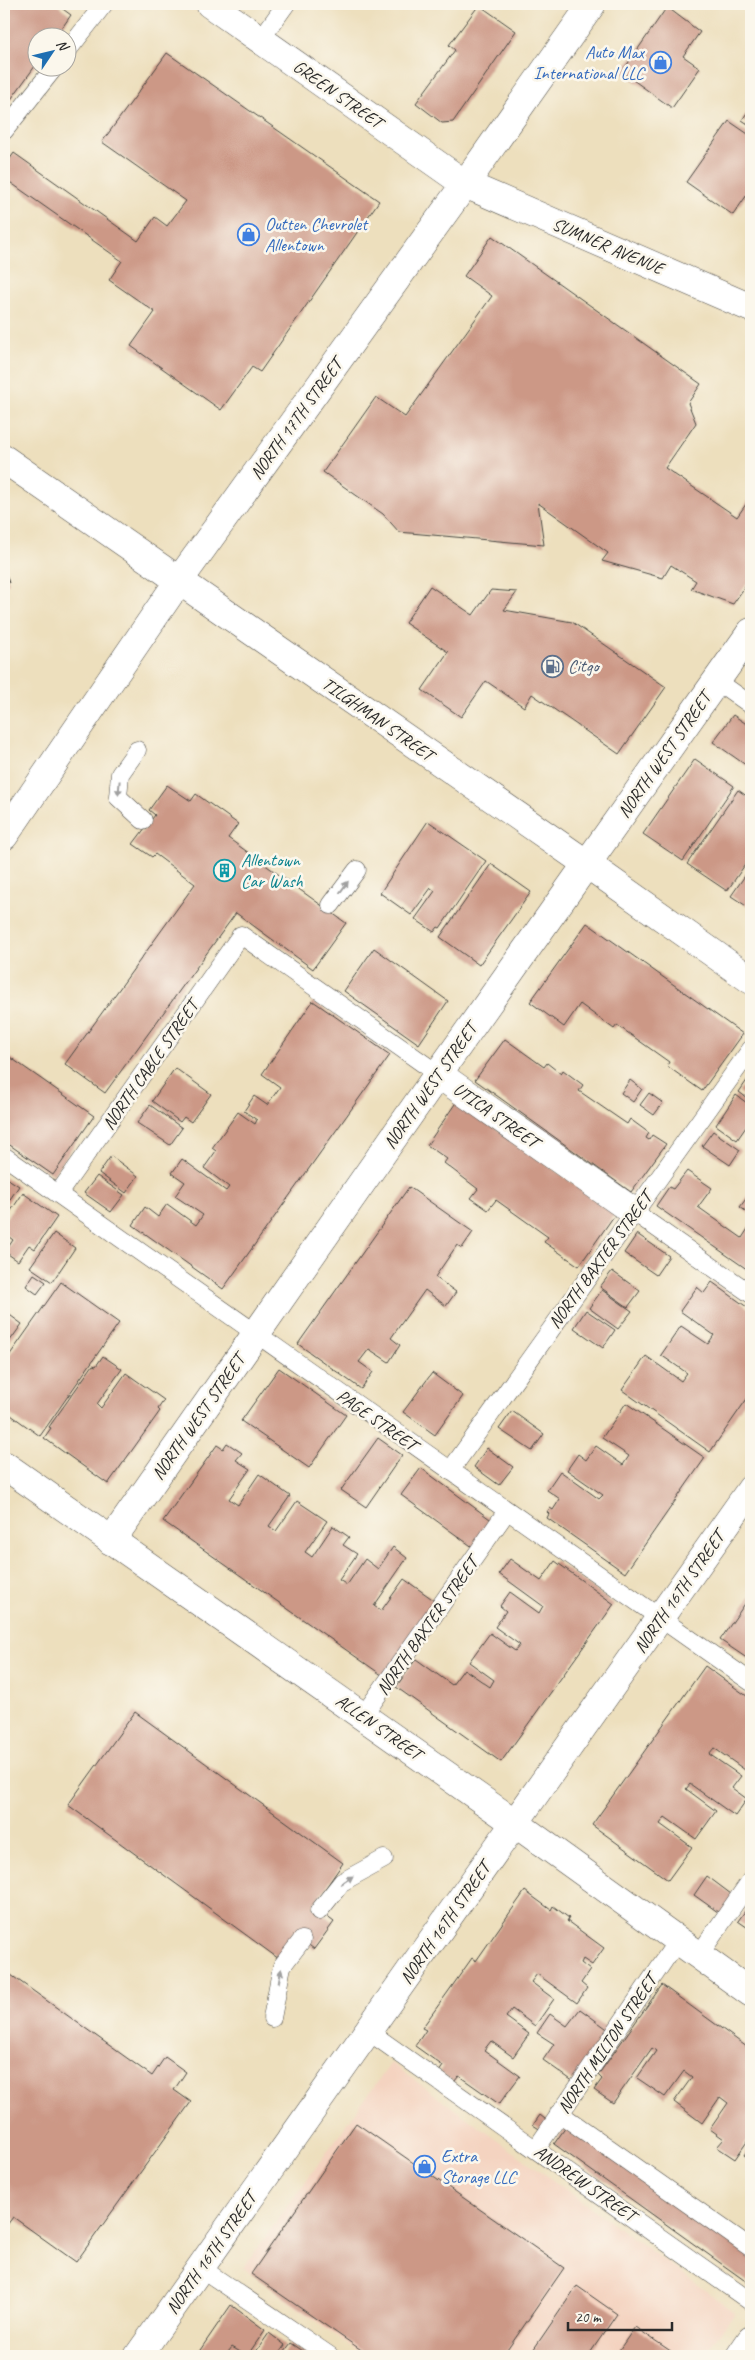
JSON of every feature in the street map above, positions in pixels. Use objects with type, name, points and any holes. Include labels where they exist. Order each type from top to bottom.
[{"type":"street","name":"GREEN STREET","points":[[210,4],[465,184]]},
{"type":"street","name":"NORTH 17TH STREET","points":[[4,836],[178,582],[465,184],[592,4]]},
{"type":"street","name":"SUMNER AVENUE","points":[[465,184],[751,308]]},
{"type":"street","name":"TILGHMAN STREET","points":[[4,459],[751,980]]},
{"type":"street","name":"NORTH WEST STREET","points":[[112,1541],[438,1074],[751,632]]},
{"type":"street","name":"UTICA STREET","points":[[438,1074],[634,1212]]},
{"type":"street","name":"ALLEN STREET","points":[[4,1466],[515,1823],[751,1993]]},
{"type":"street","name":"NORTH 16TH STREET","points":[[138,2356],[751,1489]]},
{"type":"street","points":[[740,2356],[751,2340]]},
{"type":"lane","points":[[78,37],[104,4]]},
{"type":"lane","points":[[261,40],[286,4]]},
{"type":"lane","points":[[4,131],[46,78]]},
{"type":"lane","points":[[717,680],[751,705]]},
{"type":"lane","points":[[137,750],[120,774],[118,797],[143,820]]},
{"type":"lane","points":[[331,904],[357,870]]},
{"type":"lane","name":"UTICA STREET","points":[[241,935],[438,1074]]},
{"type":"lane","name":"NORTH CABLE STREET","points":[[58,1194],[241,935]]},
{"type":"lane","name":"NORTH BAXTER STREET","points":[[450,1470],[751,1050]]},
{"type":"lane","name":"PAGE STREET","points":[[4,1156],[751,1682]]},
{"type":"lane","name":"UTICA STREET","points":[[634,1212],[751,1294]]},
{"type":"lane","name":"NORTH BAXTER STREET","points":[[363,1716],[507,1511]]},
{"type":"lane","points":[[320,1911],[342,1882],[384,1859]]},
{"type":"lane","name":"NORTH MILTON STREET","points":[[536,2149],[560,2113],[688,1948],[751,1880]]},
{"type":"lane","points":[[272,2018],[282,1966],[302,1940]]},
{"type":"lane","name":"ANDREW STREET","points":[[368,2031],[751,2302]]},
{"type":"lane","points":[[560,2113],[751,2248]]},
{"type":"lane","points":[[201,2268],[330,2356]]},
{"type":"shaded area","name":"Extra Storage LLC","points":[[391,2063],[735,2312],[703,2356],[364,2356],[243,2268]]},
{"type":"building","points":[[4,4],[56,4],[71,15],[62,28],[28,28],[28,76],[4,109]]},
{"type":"building","points":[[479,5],[516,31],[453,122],[442,123],[416,103],[455,50],[449,45]]},
{"type":"building","name":"Auto Max International LLC","points":[[667,7],[700,32],[683,56],[700,68],[672,108],[622,72]]},
{"type":"building","name":"Outten Chevrolet Allentown","points":[[167,53],[379,201],[260,372],[252,367],[221,410],[131,346],[155,312],[109,280],[122,261],[4,178],[4,167],[14,153],[138,241],[155,217],[167,226],[186,201],[102,142]]},
{"type":"building","points":[[751,107],[751,126],[742,120]]},
{"type":"building","points":[[729,121],[751,136],[751,189],[733,215],[686,182]]},
{"type":"building","points":[[492,236],[701,384],[688,403],[696,423],[665,468],[737,517],[751,497],[751,578],[733,604],[691,589],[696,581],[671,565],[663,578],[602,561],[608,553],[538,503],[544,545],[399,532],[383,514],[323,472],[376,397],[405,417],[492,296],[464,276]]},
{"type":"building","points":[[4,568],[9,583],[4,585]]},
{"type":"building","name":"Citgo","points":[[430,586],[473,615],[491,590],[517,592],[504,610],[572,622],[666,687],[619,754],[532,694],[524,707],[486,681],[461,717],[422,690],[448,652],[405,623]]},
{"type":"building","points":[[733,715],[751,727],[750,768],[713,742]]},
{"type":"building","points":[[695,759],[734,786],[683,861],[643,834]]},
{"type":"building","points":[[167,785],[191,801],[196,794],[238,824],[228,838],[346,923],[313,969],[236,913],[105,1093],[65,1064],[195,884],[155,854],[152,857],[133,844],[155,815],[149,810]]},
{"type":"building","points":[[738,790],[751,799],[751,856],[727,891],[687,864]]},
{"type":"building","points":[[428,821],[486,861],[440,928],[438,927],[434,932],[415,919],[435,891],[431,888],[411,915],[380,893]]},
{"type":"building","points":[[491,864],[531,892],[479,965],[440,937]]},
{"type":"building","points":[[751,867],[751,909],[731,896]]},
{"type":"building","points":[[587,923],[743,1034],[702,1091],[667,1066],[669,1062],[617,1025],[614,1029],[580,1004],[564,1027],[530,1002]]},
{"type":"building","points":[[374,948],[448,1001],[419,1044],[344,991]]},
{"type":"building","points":[[313,1001],[390,1055],[223,1289],[133,1225],[145,1207],[158,1217],[167,1204],[196,1225],[203,1215],[175,1196],[185,1182],[172,1173],[182,1159],[226,1191],[229,1187],[204,1168],[216,1151],[212,1148],[238,1112],[255,1124],[257,1120],[244,1111],[254,1096],[267,1105],[280,1087],[262,1074]]},
{"type":"building","points":[[505,1039],[544,1067],[547,1063],[561,1074],[563,1070],[583,1085],[579,1091],[627,1124],[630,1119],[649,1133],[646,1138],[649,1140],[652,1135],[666,1144],[631,1192],[475,1080]]},
{"type":"building","points":[[4,1053],[94,1116],[53,1175],[4,1141]]},
{"type":"building","points":[[175,1068],[211,1094],[191,1122],[184,1117],[180,1122],[152,1101]]},
{"type":"building","points":[[750,1076],[751,1078],[751,1101],[739,1092]]},
{"type":"building","points":[[630,1080],[642,1089],[633,1102],[621,1093]]},
{"type":"building","points":[[649,1093],[663,1103],[654,1115],[640,1105]]},
{"type":"building","points":[[736,1095],[751,1106],[751,1131],[746,1127],[737,1140],[716,1125]]},
{"type":"building","points":[[457,1101],[616,1213],[579,1266],[544,1242],[548,1237],[496,1200],[488,1210],[471,1198],[478,1189],[444,1163],[447,1159],[427,1145]]},
{"type":"building","points":[[150,1105],[182,1128],[170,1145],[137,1123]]},
{"type":"building","points":[[713,1131],[740,1150],[730,1165],[702,1146]]},
{"type":"building","points":[[111,1156],[138,1176],[126,1193],[99,1173]]},
{"type":"building","points":[[687,1171],[712,1188],[698,1207],[742,1238],[751,1224],[751,1272],[656,1206],[669,1187],[673,1189]]},
{"type":"building","points":[[97,1176],[124,1195],[111,1212],[84,1193]]},
{"type":"building","points":[[5,1177],[19,1186],[4,1208],[4,1179]]},
{"type":"building","points":[[409,1187],[473,1232],[462,1248],[457,1245],[435,1277],[456,1292],[446,1306],[425,1290],[391,1338],[400,1345],[389,1362],[369,1349],[359,1362],[373,1372],[361,1389],[298,1344]]},
{"type":"building","points":[[751,1192],[751,1215],[740,1207]]},
{"type":"building","points":[[23,1193],[57,1217],[35,1249],[29,1245],[18,1261],[5,1252],[13,1240],[4,1233],[4,1221]]},
{"type":"building","points":[[54,1233],[75,1248],[52,1282],[30,1267]]},
{"type":"building","points":[[637,1234],[669,1256],[656,1275],[624,1253]]},
{"type":"building","points":[[612,1271],[640,1291],[628,1307],[600,1287]]},
{"type":"building","points":[[34,1274],[46,1282],[37,1294],[26,1286]]},
{"type":"building","points":[[61,1282],[119,1323],[40,1436],[4,1410],[4,1363]]},
{"type":"building","points":[[712,1282],[751,1310],[751,1393],[710,1452],[622,1390],[646,1356],[681,1381],[687,1373],[661,1355],[681,1326],[708,1344],[714,1335],[680,1311],[697,1287],[704,1293]]},
{"type":"building","points":[[602,1290],[632,1311],[618,1329],[589,1308]]},
{"type":"building","points":[[586,1310],[615,1330],[603,1348],[574,1328]]},
{"type":"building","points":[[7,1313],[22,1324],[4,1349],[4,1318]]},
{"type":"building","points":[[103,1356],[122,1369],[97,1404],[101,1408],[126,1373],[164,1400],[158,1409],[160,1411],[108,1484],[44,1438],[51,1428],[49,1427],[93,1365],[96,1366]]},
{"type":"building","points":[[279,1368],[346,1415],[309,1468],[241,1421]]},
{"type":"building","points":[[432,1373],[463,1396],[435,1435],[403,1412]]},
{"type":"building","points":[[626,1403],[705,1458],[625,1573],[547,1518],[549,1514],[547,1512],[550,1508],[553,1510],[560,1499],[547,1490],[560,1471],[599,1499],[603,1495],[567,1470],[578,1454],[586,1460],[596,1446],[623,1465],[629,1456],[602,1438]]},
{"type":"building","points":[[512,1411],[544,1434],[532,1451],[499,1429]]},
{"type":"building","points":[[378,1438],[402,1455],[366,1507],[341,1490]]},
{"type":"building","points":[[227,1443],[242,1453],[236,1460],[250,1469],[229,1499],[238,1505],[259,1474],[290,1496],[269,1526],[276,1531],[297,1501],[327,1521],[305,1552],[312,1557],[333,1526],[349,1537],[343,1545],[357,1554],[339,1580],[347,1585],[365,1559],[378,1569],[393,1547],[407,1558],[374,1606],[381,1611],[404,1579],[438,1603],[386,1678],[163,1521],[217,1445],[223,1449]]},
{"type":"building","points":[[487,1448],[513,1467],[499,1485],[474,1467]]},
{"type":"building","points":[[421,1468],[494,1522],[474,1548],[401,1495]]},
{"type":"building","points":[[510,1559],[541,1581],[555,1561],[614,1604],[501,1762],[396,1687],[416,1659],[452,1685],[464,1669],[490,1687],[494,1680],[469,1662],[490,1633],[515,1651],[520,1645],[495,1627],[506,1611],[500,1606],[510,1592],[539,1613],[543,1606],[499,1574]]},
{"type":"building","points":[[751,1595],[751,1661],[720,1640]]},
{"type":"building","points":[[705,1666],[751,1699],[751,1761],[745,1770],[714,1748],[709,1754],[741,1776],[732,1788],[747,1799],[735,1816],[690,1784],[686,1789],[716,1811],[696,1839],[665,1817],[660,1824],[692,1847],[668,1880],[592,1825]]},
{"type":"building","points":[[135,1712],[343,1863],[313,1906],[334,1922],[314,1949],[296,1935],[279,1959],[68,1805]]},
{"type":"building","points":[[707,1876],[735,1897],[722,1915],[694,1895]]},
{"type":"building","points":[[525,1891],[551,1910],[553,1906],[569,1918],[567,1921],[604,1948],[592,1965],[583,1959],[581,1963],[590,1970],[581,1983],[587,1988],[577,2003],[537,1974],[531,1982],[554,1999],[535,2026],[512,2009],[506,2017],[529,2034],[513,2057],[491,2041],[484,2050],[520,2076],[499,2104],[459,2076],[454,2082],[439,2072],[443,2066],[415,2046],[426,2030],[422,2028],[472,1958],[476,1961]]},
{"type":"building","points":[[751,1903],[751,1930],[738,1921]]},
{"type":"building","points":[[4,1970],[152,2076],[165,2057],[186,2072],[174,2090],[191,2102],[76,2262],[13,2217],[4,2229]]},
{"type":"building","points":[[662,1985],[751,2050],[751,2136],[735,2159],[717,2147],[724,2139],[710,2129],[728,2103],[720,2097],[702,2123],[674,2102],[692,2077],[684,2071],[665,2097],[637,2078],[656,2051],[652,2048],[613,2103],[594,2090],[602,2079],[598,2075]]},
{"type":"building","points":[[580,2009],[610,2031],[574,2082],[543,2060],[554,2044],[537,2033],[550,2014],[567,2026]]},
{"type":"building","points":[[540,2115],[550,2123],[544,2132],[533,2125]]},
{"type":"building","points":[[573,2117],[751,2255],[751,2285],[554,2144]]},
{"type":"building","points":[[356,2123],[564,2268],[503,2356],[370,2356],[251,2274]]},
{"type":"building","points":[[751,2145],[751,2160],[744,2155]]},
{"type":"building","points":[[577,2286],[617,2314],[588,2356],[529,2356]]},
{"type":"building","points":[[231,2305],[265,2330],[247,2356],[232,2347],[225,2356],[196,2356]]},
{"type":"building","points":[[635,2327],[675,2354],[673,2356],[615,2356]]},
{"type":"building","points":[[269,2333],[285,2345],[277,2356],[253,2356]]},
{"type":"building","points":[[291,2343],[306,2353],[311,2356],[281,2356]]},
{"type":"place","name":"Auto Max International LLC","points":[[660,62]]},
{"type":"place","name":"Outten Chevrolet Allentown","points":[[249,234]]},
{"type":"place","name":"Citgo","points":[[552,666]]},
{"type":"place","name":"Allentown Car Wash","points":[[225,870]]},
{"type":"place","name":"Extra Storage LLC","points":[[425,2166]]}]
